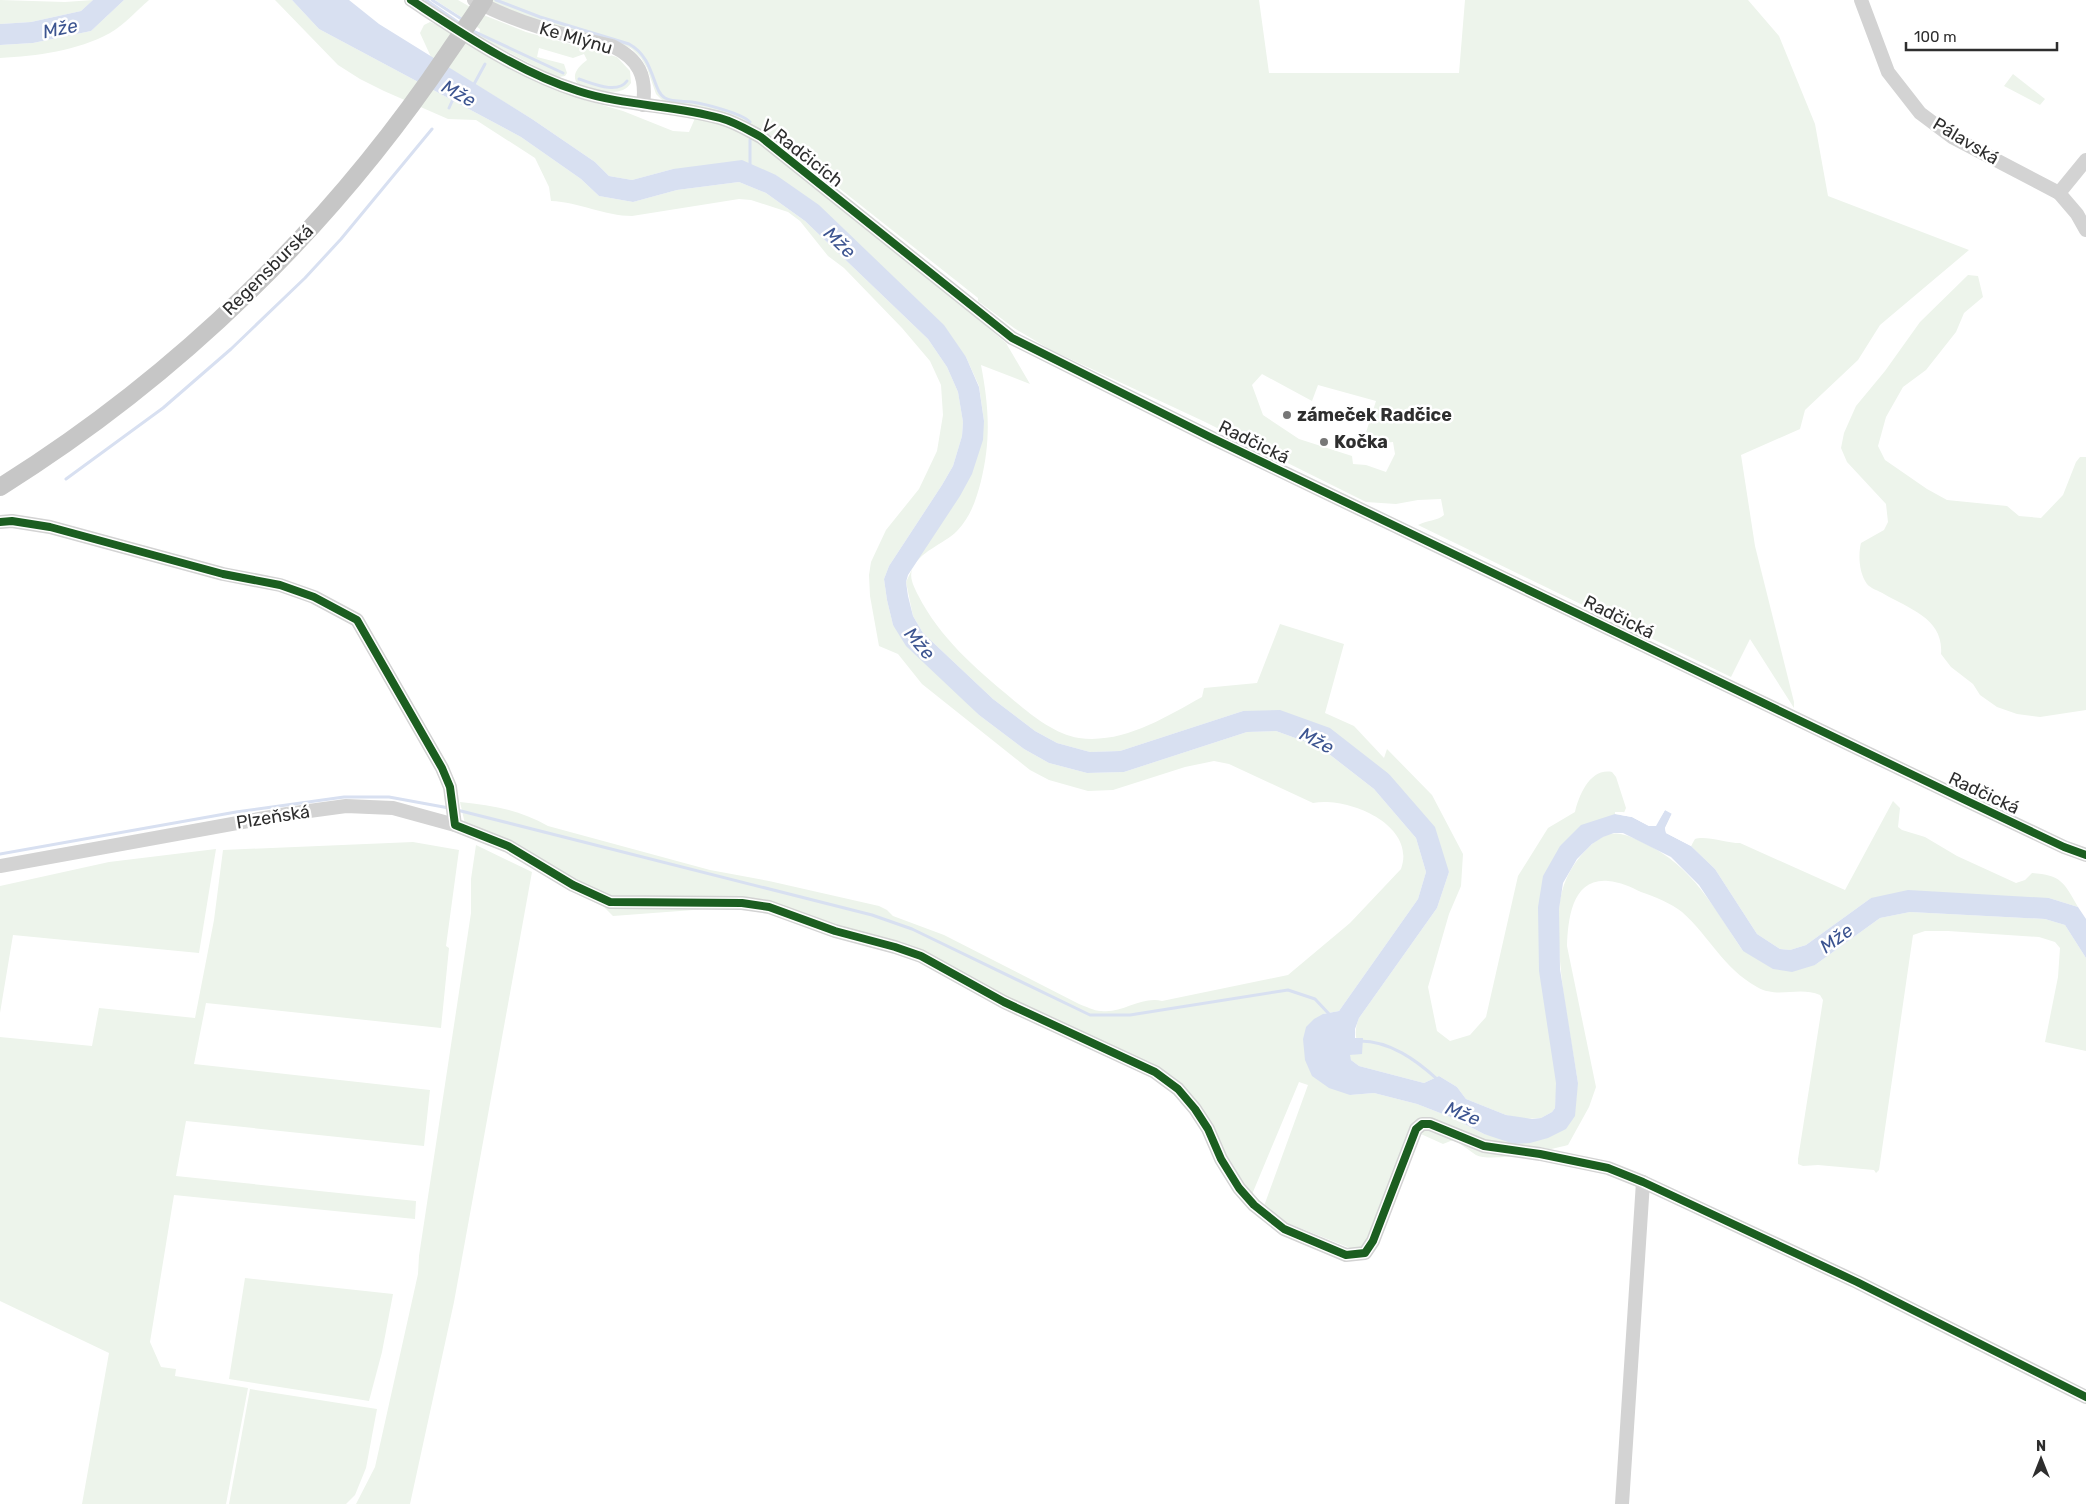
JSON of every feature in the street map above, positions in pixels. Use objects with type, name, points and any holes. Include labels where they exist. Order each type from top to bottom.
[{"type":"main road","name":"Regensburská","points":[[0,487],[70,441],[116,407],[225,314],[287,253],[356,177],[395,127],[427,85],[484,0]]},
{"type":"street","name":"V Radčicích","points":[[411,0],[453,29],[543,77],[577,91],[610,100],[721,118],[736,123],[761,137],[1012,338],[1141,403]]},
{"type":"street","name":"Ke Mlýnu","points":[[474,0],[492,10],[531,26],[612,46],[623,52],[635,63],[643,79],[643,105]]},
{"type":"street","name":"Pálavská","points":[[1861,0],[1888,72],[1920,113],[1952,137],[2059,193],[2077,214],[2086,230]]},
{"type":"street","points":[[2059,193],[2086,160]]},
{"type":"street","name":"Radčická","points":[[1141,403],[1956,796],[2064,847],[2086,855]]},
{"type":"street","points":[[0,522],[12,521],[50,527],[223,574],[280,585],[314,597],[357,620],[442,768],[450,787],[453,814]]},
{"type":"street","name":"Plzeňská","points":[[0,866],[287,814],[346,806],[393,808],[453,814],[537,865],[573,885],[610,902],[742,903],[769,907],[836,931],[895,946],[921,956],[1004,1002],[1155,1072],[1178,1089],[1195,1109],[1208,1128],[1221,1160],[1239,1188],[1254,1205],[1284,1229],[1346,1255],[1365,1253],[1374,1241],[1416,1129],[1422,1124],[1430,1124],[1484,1146],[1540,1154],[1608,1168],[1644,1182]]},
{"type":"street","points":[[1622,1504],[1644,1182],[1857,1282],[2086,1397]]},
{"type":"shaded area","points":[[0,0],[65,2],[93,0],[81,11],[31,22],[0,24]]},
{"type":"shaded area","points":[[124,0],[149,0],[120,26],[97,39],[56,51],[0,58],[0,45],[33,43],[91,31]]},
{"type":"shaded area","points":[[275,0],[292,0],[319,29],[521,137],[581,179],[599,196],[633,202],[677,190],[739,182],[766,193],[805,221],[928,339],[947,367],[958,392],[963,422],[962,436],[953,466],[889,566],[884,579],[887,600],[893,625],[979,715],[1024,749],[1049,763],[1087,773],[1124,772],[1247,732],[1276,731],[1320,747],[1374,789],[1416,838],[1426,872],[1418,899],[1339,1011],[1323,1014],[1350,1095],[1374,1093],[1417,1104],[1453,1118],[1484,1134],[1530,1143],[1578,1083],[1559,953],[1559,909],[1564,884],[1571,869],[1587,849],[1602,838],[1614,834],[1628,836],[1644,843],[1661,852],[1676,864],[1689,876],[1712,904],[1743,951],[1815,965],[1880,918],[1910,912],[2045,919],[2065,925],[2086,958],[2086,1051],[2045,1042],[2058,977],[2060,948],[2055,942],[2039,937],[1948,931],[1925,931],[1913,935],[1879,1170],[1876,1173],[1874,1170],[1818,1165],[1803,1166],[1798,1164],[1798,1159],[1823,1000],[1820,995],[1804,992],[1772,992],[1757,987],[1735,971],[1692,922],[1678,909],[1657,898],[1621,884],[1608,881],[1596,882],[1587,886],[1579,893],[1574,902],[1569,924],[1567,946],[1596,1087],[1589,1107],[1568,1145],[1521,1155],[1494,1158],[1476,1155],[1453,1140],[1443,1144],[1412,1130],[1382,1206],[1360,1252],[1275,1218],[1264,1206],[1308,1085],[1299,1082],[1248,1204],[1186,1104],[1163,1082],[928,963],[754,908],[720,908],[613,916],[604,907],[569,889],[465,824],[460,802],[506,809],[548,826],[710,870],[769,881],[879,906],[893,916],[944,935],[1079,1004],[1101,1011],[1116,1010],[1147,1001],[1162,1001],[1288,975],[1350,923],[1401,869],[1403,853],[1399,839],[1389,827],[1376,817],[1344,804],[1313,803],[1229,764],[1214,761],[1185,767],[1113,790],[1088,791],[1049,780],[1030,770],[922,684],[898,654],[879,646],[870,596],[869,575],[871,562],[886,530],[919,489],[937,451],[943,415],[941,385],[930,361],[902,328],[844,268],[828,256],[800,221],[788,212],[751,200],[739,199],[632,216],[612,214],[551,201],[549,187],[535,158],[476,120],[448,119],[360,79],[338,65]]},
{"type":"shaded area","points":[[435,0],[458,0],[486,16],[526,32],[617,57],[630,71],[631,83],[620,91],[613,92],[578,84],[575,74],[587,60],[584,54],[573,58],[539,48],[537,57],[564,64],[567,73],[565,76],[559,77],[550,74],[479,37],[480,29]]},
{"type":"shaded area","points":[[486,0],[1259,0],[1269,73],[1459,73],[1465,0],[1748,0],[1779,36],[1815,124],[1828,196],[1969,250],[1880,325],[1858,360],[1805,410],[1800,429],[1741,455],[1755,546],[1794,708],[1750,639],[1731,677],[1418,525],[1444,515],[1441,499],[1418,500],[1396,504],[1366,502],[1203,421],[1051,350],[1014,328],[978,301],[978,298],[777,139],[745,122],[1006,343],[1030,384],[981,365],[986,395],[988,437],[977,495],[969,514],[957,531],[925,553],[915,564],[911,573],[918,595],[937,625],[959,651],[984,675],[1026,710],[1052,728],[1070,736],[1095,739],[1127,733],[1158,721],[1202,697],[1204,688],[1257,683],[1280,624],[1344,644],[1325,713],[1354,726],[1384,758],[1387,749],[1432,795],[1463,854],[1461,886],[1449,914],[1428,987],[1437,1031],[1450,1041],[1470,1035],[1486,1017],[1518,876],[1548,828],[1575,812],[1579,798],[1592,778],[1604,772],[1612,772],[1616,777],[1626,808],[1623,815],[1615,815],[1599,821],[1560,846],[1557,1083],[1555,1108],[1552,1112],[1541,1118],[1523,1119],[1506,1115],[1466,1099],[1457,1087],[1439,1076],[1424,1083],[1359,1066],[1351,1060],[1349,1055],[1362,1053],[1356,1036],[1359,1018],[1437,908],[1449,872],[1389,774],[1243,711],[1120,751],[1090,752],[1057,743],[1035,731],[993,699],[923,633],[913,616],[906,582],[984,421],[979,386],[966,357],[776,175],[673,169],[632,180],[609,176],[595,162],[532,119],[431,57],[420,33],[424,25],[430,22],[446,29],[513,69],[581,99],[623,111],[673,131],[689,132],[699,109],[663,101],[656,94],[647,68],[632,49],[620,43],[534,22]],"holes":[[[1262,374],[1312,401],[1318,385],[1376,401],[1362,445],[1393,442],[1395,454],[1386,472],[1366,465],[1353,464],[1352,456],[1299,439],[1263,415],[1252,385]]]},
{"type":"shaded area","points":[[2013,74],[2045,99],[2040,105],[2004,86]]},
{"type":"shaded area","points":[[1968,275],[1978,276],[1983,297],[1964,313],[1956,332],[1926,370],[1903,387],[1886,417],[1878,446],[1885,460],[1927,489],[1947,500],[2007,506],[2019,516],[2041,518],[2063,495],[2076,462],[2080,457],[2086,457],[2086,710],[2040,717],[2017,714],[1997,707],[1980,695],[1973,684],[1951,667],[1941,654],[1937,632],[1931,624],[1914,610],[1868,585],[1864,580],[1861,569],[1859,558],[1861,543],[1884,530],[1888,522],[1886,504],[1847,462],[1841,448],[1844,433],[1856,406],[1885,371],[1920,322]]},
{"type":"shaded area","points":[[1893,801],[1900,808],[1898,827],[1902,830],[1925,837],[1957,856],[2016,883],[2025,880],[2032,873],[2056,878],[2069,891],[2078,907],[2049,898],[1871,898],[1806,945],[1790,950],[1780,949],[1757,934],[1715,869],[1691,846],[1695,839],[1699,838],[1740,843],[1845,890]]},
{"type":"shaded area","points":[[413,842],[459,850],[446,946],[449,948],[441,1028],[206,1003],[194,1064],[430,1090],[424,1146],[186,1121],[176,1176],[416,1201],[415,1219],[174,1195],[150,1342],[161,1367],[176,1369],[175,1376],[248,1388],[226,1504],[82,1504],[109,1353],[0,1301],[0,1037],[92,1046],[99,1008],[195,1018],[214,920],[223,850]]},
{"type":"shaded area","points":[[476,845],[532,872],[454,1302],[410,1504],[356,1504],[375,1467],[418,1274],[419,1256],[471,913],[471,879]]},
{"type":"shaded area","points":[[216,849],[199,953],[13,935],[0,1013],[0,886],[109,862]]},
{"type":"shaded area","points":[[245,1278],[393,1294],[382,1352],[369,1401],[229,1379]]},
{"type":"shaded area","points":[[250,1389],[377,1409],[366,1468],[355,1495],[346,1504],[229,1504]]},
{"type":"water","name":"Mže","points":[[93,0],[124,0],[91,31],[33,43],[0,45],[0,24],[31,22],[81,11]]},
{"type":"water","name":"Mže","points":[[292,0],[349,0],[379,24],[532,119],[595,162],[609,176],[632,180],[673,169],[742,160],[776,175],[819,205],[944,325],[966,357],[979,387],[984,421],[983,440],[972,474],[960,496],[908,575],[906,582],[913,616],[923,633],[993,699],[1035,731],[1057,743],[1090,752],[1120,751],[1243,711],[1280,710],[1330,728],[1389,774],[1435,827],[1449,872],[1437,908],[1359,1018],[1355,1029],[1355,1038],[1363,1038],[1362,1054],[1350,1055],[1351,1060],[1359,1066],[1424,1083],[1439,1076],[1457,1087],[1466,1099],[1506,1115],[1532,1119],[1541,1118],[1552,1112],[1555,1108],[1556,1083],[1539,971],[1538,907],[1543,876],[1560,846],[1581,825],[1615,814],[1632,817],[1649,826],[1655,826],[1665,810],[1672,813],[1665,828],[1666,833],[1691,846],[1715,869],[1757,934],[1780,949],[1790,950],[1806,945],[1871,898],[1908,890],[2049,898],[2078,907],[2086,919],[2086,958],[2065,925],[2045,919],[1910,912],[1880,918],[1815,965],[1792,972],[1773,969],[1743,951],[1699,885],[1671,857],[1623,833],[1614,833],[1592,844],[1577,859],[1563,883],[1559,909],[1560,969],[1578,1083],[1575,1116],[1566,1129],[1548,1138],[1530,1143],[1514,1144],[1484,1134],[1453,1118],[1417,1104],[1374,1093],[1350,1095],[1329,1088],[1312,1076],[1305,1060],[1303,1039],[1306,1027],[1323,1014],[1339,1011],[1418,899],[1426,872],[1416,838],[1374,789],[1320,747],[1276,731],[1247,732],[1124,772],[1087,773],[1049,763],[1024,749],[979,715],[906,646],[893,625],[887,600],[884,579],[889,566],[953,466],[962,436],[963,422],[958,392],[947,367],[928,339],[805,221],[766,193],[739,182],[677,190],[633,202],[599,196],[581,179],[521,137],[319,29]]},
{"type":"pier","points":[[1666,808],[1674,813],[1667,830],[1692,844],[1691,846],[1666,833],[1665,828],[1672,814],[1665,810],[1656,826],[1649,826],[1632,817],[1615,814],[1615,812],[1623,812],[1655,823],[1663,809]]},
{"type":"waterway","points":[[426,0],[459,23]]},
{"type":"waterway","points":[[432,0],[463,20]]},
{"type":"waterway","points":[[496,0],[540,17],[629,44],[644,57],[658,89],[665,98],[714,107],[739,115],[750,122]]},
{"type":"waterway","points":[[471,30],[563,73]]},
{"type":"waterway","name":"Mže","points":[[473,86],[485,64]]},
{"type":"waterway","points":[[579,79],[611,88],[623,85],[627,81]]},
{"type":"waterway","name":"Mže","points":[[449,108],[454,97]]},
{"type":"waterway","points":[[66,479],[163,408],[231,349],[305,278],[341,239],[432,129]]},
{"type":"waterway","points":[[750,140],[750,167]]},
{"type":"waterway","points":[[0,854],[236,812],[344,797],[389,797],[449,808]]},
{"type":"waterway","points":[[457,810],[872,915],[912,929],[1090,1015],[1130,1015],[1288,990],[1315,999],[1330,1015]]},
{"type":"waterway","points":[[1360,1041],[1382,1044],[1392,1048],[1420,1065],[1437,1079]]},
{"type":"cycle path","points":[[411,0],[492,51],[534,74],[556,83],[595,96],[684,110],[726,120],[741,126],[761,137],[1012,338],[1210,437],[1965,800],[2064,847],[2086,855]]},
{"type":"cycle path","points":[[0,522],[12,521],[50,527],[223,574],[280,585],[314,597],[357,620],[442,768],[450,787],[455,825],[508,846],[573,885],[610,902],[742,903],[769,907],[835,931],[921,956],[1004,1002],[1155,1072],[1178,1089],[1195,1109],[1208,1129],[1221,1159],[1239,1188],[1254,1205],[1284,1229],[1346,1255],[1365,1253],[1373,1241],[1416,1129],[1422,1124],[1430,1124],[1484,1146],[1540,1154],[1608,1168],[1643,1182],[1857,1282],[2086,1397]]},
{"type":"place","name":"zámeček Radčice","points":[[1287,415]]},
{"type":"place","name":"Kočka","points":[[1324,442]]}]
